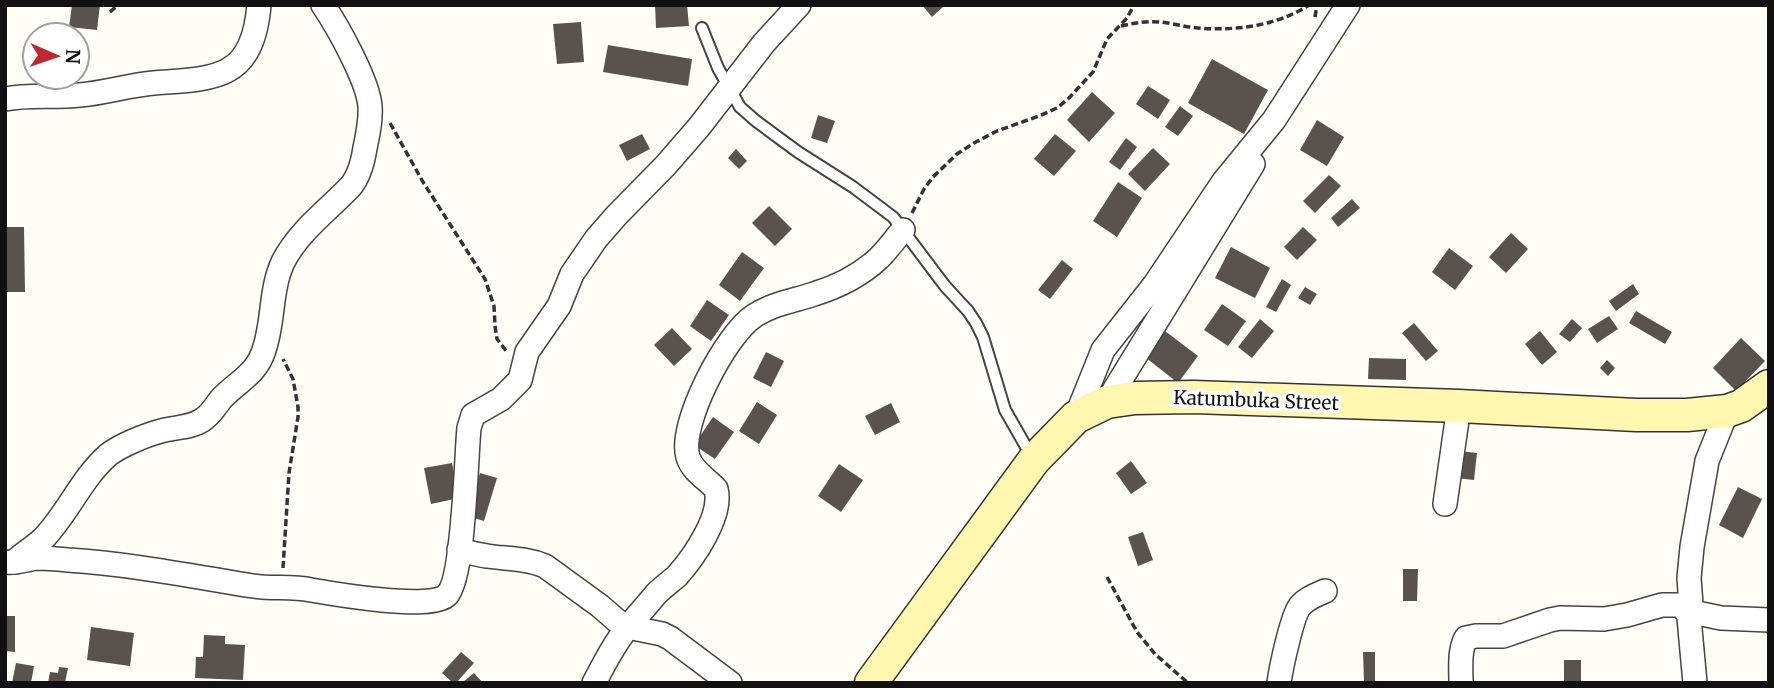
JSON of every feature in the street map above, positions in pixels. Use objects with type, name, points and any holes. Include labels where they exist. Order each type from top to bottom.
[{"type":"main road","name":"Katumbuka Street","points":[[871,683],[1034,460],[1076,417],[1107,402],[1135,398],[1194,397],[1687,415],[1727,411],[1741,406],[1769,386]]},
{"type":"street","points":[[5,99],[89,94],[227,72],[248,50],[259,5]]},
{"type":"street","points":[[8,563],[42,540],[81,486],[109,455],[150,434],[194,424],[206,418],[224,396],[252,372],[264,352],[274,288],[285,259],[307,229],[358,176],[370,123],[368,94],[351,55],[323,5]]},
{"type":"street","points":[[8,563],[36,558],[95,562],[177,572],[255,586],[309,589],[375,599],[416,602],[443,598],[450,591],[459,550],[471,419],[475,413],[501,399],[521,377],[531,346],[559,306],[572,274],[596,239],[699,127],[757,51],[799,5]]},
{"type":"street","points":[[1107,402],[1350,5]]},
{"type":"street","points":[[1076,417],[1103,351],[1155,284],[1224,181],[1274,120],[1350,5]]},
{"type":"street","points":[[594,683],[627,628],[687,563],[703,539],[716,506],[717,494],[716,489],[689,461],[689,428],[714,366],[729,341],[744,323],[755,315],[781,303],[812,295],[857,275],[877,259],[903,230]]},
{"type":"street","points":[[1446,504],[1459,406]]},
{"type":"street","points":[[1692,618],[1689,578],[1696,522],[1707,461],[1727,411]]},
{"type":"street","points":[[459,550],[514,558],[545,566],[623,626],[670,638],[730,683]]},
{"type":"street","points":[[1279,683],[1294,616],[1305,601],[1325,591]]},
{"type":"street","points":[[1461,683],[1462,648],[1466,638],[1503,636],[1550,620],[1610,618],[1668,604],[1681,605],[1692,618]]},
{"type":"street","points":[[1695,683],[1689,618],[1697,612],[1721,618],[1769,620]]},
{"type":"lane","points":[[702,28],[718,68],[740,107],[798,152],[871,199],[892,217],[976,323],[991,361],[1005,410],[1034,460]]},
{"type":"path","points":[[110,12],[118,5]]},
{"type":"path","points":[[903,230],[933,177],[950,161],[974,143],[1039,116],[1069,97],[1093,72],[1107,39],[1127,18],[1134,5]]},
{"type":"path","points":[[1118,26],[1158,22],[1194,28],[1237,28],[1269,24],[1309,5]]},
{"type":"path","points":[[368,94],[380,105],[423,182],[478,267],[492,295],[497,339],[513,359],[523,366]]},
{"type":"path","points":[[267,338],[276,346],[289,369],[298,398],[279,588]]},
{"type":"path","points":[[1107,577],[1137,632],[1155,654],[1188,683]]},
{"type":"building","points":[[72,5],[100,5],[97,30],[91,29],[91,21],[70,21]]},
{"type":"building","points":[[655,5],[687,5],[689,26],[656,28]]},
{"type":"building","points":[[922,5],[945,5],[932,17]]},
{"type":"building","points":[[581,22],[584,62],[557,64],[553,24]]},
{"type":"building","points":[[608,45],[692,59],[688,86],[603,72]]},
{"type":"building","points":[[1212,59],[1268,90],[1244,134],[1188,103]]},
{"type":"building","points":[[1148,86],[1170,100],[1158,119],[1136,104]]},
{"type":"building","points":[[1092,92],[1115,113],[1089,142],[1067,120]]},
{"type":"building","points":[[1180,106],[1193,116],[1178,136],[1165,127]]},
{"type":"building","points":[[818,115],[835,121],[827,143],[811,138]]},
{"type":"building","points":[[1317,120],[1344,137],[1327,166],[1300,150]]},
{"type":"building","points":[[642,134],[650,149],[627,161],[619,145]]},
{"type":"building","points":[[1055,134],[1076,151],[1054,176],[1034,159]]},
{"type":"building","points":[[1126,138],[1137,147],[1120,170],[1109,162]]},
{"type":"building","points":[[1153,148],[1170,164],[1145,191],[1128,174]]},
{"type":"building","points":[[736,149],[747,161],[739,169],[728,158]]},
{"type":"building","points":[[1329,175],[1341,186],[1315,213],[1303,201]]},
{"type":"building","points":[[1118,182],[1142,198],[1117,237],[1093,221]]},
{"type":"building","points":[[1352,199],[1360,208],[1338,227],[1331,218]]},
{"type":"building","points":[[769,206],[792,229],[775,246],[752,223]]},
{"type":"building","points":[[5,227],[24,227],[25,292],[5,292]]},
{"type":"building","points":[[1303,227],[1317,240],[1297,260],[1284,247]]},
{"type":"building","points":[[1511,233],[1528,249],[1506,273],[1489,257]]},
{"type":"building","points":[[1231,247],[1270,268],[1255,298],[1215,278]]},
{"type":"building","points":[[1449,248],[1473,266],[1455,290],[1432,272]]},
{"type":"building","points":[[742,252],[764,268],[740,301],[719,285]]},
{"type":"building","points":[[1062,260],[1073,269],[1050,299],[1038,290]]},
{"type":"building","points":[[1282,279],[1291,285],[1276,312],[1266,307]]},
{"type":"building","points":[[1633,284],[1639,294],[1616,311],[1609,301]]},
{"type":"building","points":[[1305,287],[1317,294],[1310,305],[1298,298]]},
{"type":"building","points":[[707,300],[729,315],[711,341],[690,326]]},
{"type":"building","points":[[1222,304],[1246,321],[1228,346],[1204,330]]},
{"type":"building","points":[[1636,311],[1672,332],[1665,344],[1629,323]]},
{"type":"building","points":[[1609,316],[1618,329],[1597,343],[1588,329]]},
{"type":"building","points":[[1260,319],[1274,331],[1252,358],[1238,347]]},
{"type":"building","points":[[1572,319],[1582,328],[1570,342],[1559,334]]},
{"type":"building","points":[[1414,323],[1438,351],[1426,361],[1402,333]]},
{"type":"building","points":[[672,328],[692,349],[674,366],[654,345]]},
{"type":"building","points":[[1165,331],[1198,356],[1178,383],[1145,357]]},
{"type":"building","points":[[1540,331],[1557,352],[1542,365],[1525,344]]},
{"type":"building","points":[[1741,338],[1765,361],[1736,391],[1713,368]]},
{"type":"building","points":[[766,352],[784,361],[771,387],[753,378]]},
{"type":"building","points":[[1369,358],[1406,359],[1406,380],[1368,379]]},
{"type":"building","points":[[1607,360],[1615,368],[1608,376],[1600,368]]},
{"type":"building","points":[[757,402],[777,415],[759,444],[739,431]]},
{"type":"building","points":[[891,403],[900,422],[875,435],[865,416]]},
{"type":"building","points":[[713,417],[734,432],[715,459],[694,445]]},
{"type":"building","points":[[1460,451],[1477,453],[1474,480],[1456,478]]},
{"type":"building","points":[[1131,461],[1147,483],[1131,494],[1116,473]]},
{"type":"building","points":[[452,463],[459,498],[431,504],[424,468]]},
{"type":"building","points":[[839,464],[863,480],[841,512],[818,496]]},
{"type":"building","points":[[480,473],[497,478],[484,521],[467,516]]},
{"type":"building","points":[[1738,487],[1762,499],[1743,538],[1719,525]]},
{"type":"building","points":[[1143,532],[1153,560],[1138,566],[1128,537]]},
{"type":"building","points":[[1403,569],[1418,569],[1417,601],[1403,601]]},
{"type":"building","points":[[5,616],[15,616],[15,652],[5,651]]},
{"type":"building","points":[[91,627],[134,633],[130,666],[87,660]]},
{"type":"building","points":[[204,635],[225,636],[225,644],[245,645],[243,680],[195,678],[196,657],[203,657]]},
{"type":"building","points":[[461,652],[474,663],[453,683],[442,673]]},
{"type":"building","points":[[1363,652],[1375,652],[1375,681],[1364,681]]},
{"type":"building","points":[[1564,660],[1581,660],[1581,683],[1564,683]]},
{"type":"building","points":[[16,663],[34,666],[31,683],[12,683]]},
{"type":"building","points":[[59,667],[68,668],[65,683],[48,683],[50,672],[58,673]]},
{"type":"building","points":[[474,673],[483,683],[464,681]]}]
